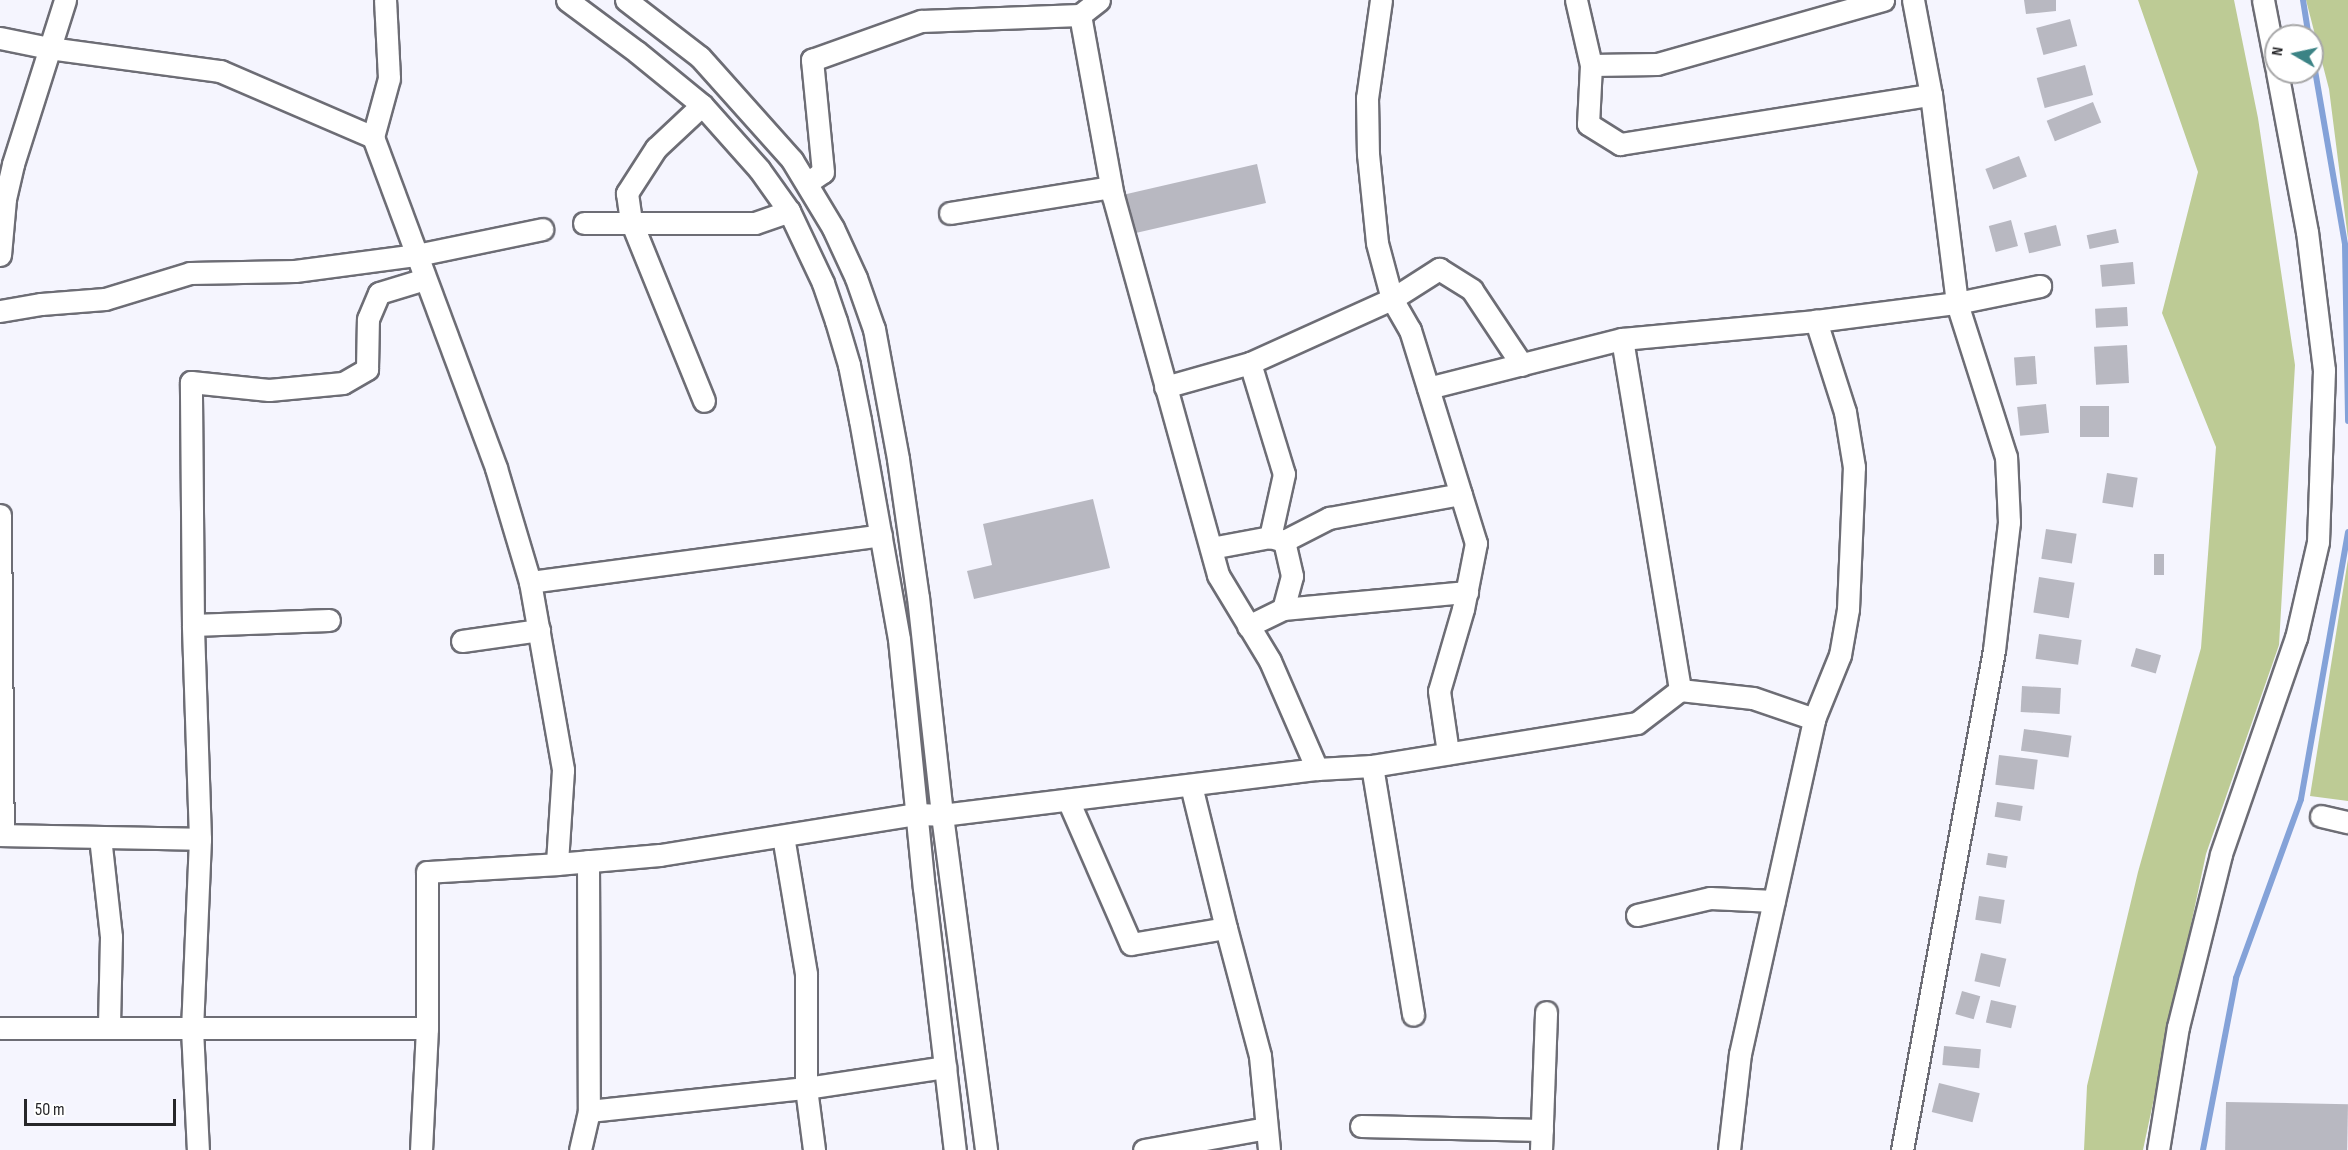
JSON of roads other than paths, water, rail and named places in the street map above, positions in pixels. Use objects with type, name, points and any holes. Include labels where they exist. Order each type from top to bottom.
[{"type":"street","points":[[0,255],[5,199],[13,164],[65,0]]},
{"type":"street","points":[[385,0],[389,78],[373,137],[496,468],[531,582],[563,770],[557,864]]},
{"type":"street","points":[[567,0],[637,52],[702,105],[759,169],[789,211],[822,283],[849,365],[898,639],[955,1150]]},
{"type":"street","points":[[626,0],[700,57],[792,160],[833,228],[856,278],[874,329],[898,459],[918,597],[942,815],[986,1150]]},
{"type":"street","points":[[807,183],[823,172],[812,60],[921,10],[1080,15],[1100,0]]},
{"type":"street","points":[[1382,0],[1367,98],[1368,154],[1377,243],[1392,299],[1410,330],[1476,543],[1467,592],[1439,691],[1448,753]]},
{"type":"street","points":[[1576,0],[1591,65],[1588,124],[1620,144],[1931,95]]},
{"type":"street","points":[[1591,65],[1657,64],[1883,0]]},
{"type":"street","points":[[1902,1150],[1994,650],[2009,522],[2006,457],[1958,303],[1931,95],[1913,0]]},
{"type":"street","points":[[2263,0],[2268,24]]},
{"type":"street","points":[[1080,15],[1111,187],[1218,575],[1270,662],[1317,769]]},
{"type":"street","points":[[0,38],[50,48],[220,71],[373,137]]},
{"type":"street","points":[[2158,1150],[2178,1027],[2221,854],[2296,638],[2318,542],[2324,370],[2307,232],[2279,84]]},
{"type":"street","points":[[702,105],[656,148],[627,193],[631,221],[704,401]]},
{"type":"street","points":[[950,213],[1111,187]]},
{"type":"street","points":[[584,223],[631,221],[755,223],[789,211]]},
{"type":"street","points":[[0,311],[41,304],[105,299],[190,273],[295,271],[417,255],[542,228]]},
{"type":"street","points":[[1165,387],[1250,363],[1392,299],[1439,269],[1472,290],[1522,365]]},
{"type":"street","points":[[198,1150],[192,1029],[200,839],[193,625],[194,522],[191,382],[269,390],[343,383],[367,369],[368,319],[379,293],[425,279]]},
{"type":"street","points":[[1428,388],[1622,339],[1816,321],[1958,303],[2040,286]]},
{"type":"street","points":[[1729,1150],[1740,1054],[1814,719],[1833,676],[1845,634],[1854,498],[1851,438],[1816,321]]},
{"type":"street","points":[[1622,339],[1680,690]]},
{"type":"street","points":[[1250,363],[1284,474],[1277,539],[1292,576],[1283,609]]},
{"type":"street","points":[[1211,548],[1277,539],[1329,518],[1461,494]]},
{"type":"street","points":[[0,515],[2,835],[200,839]]},
{"type":"street","points":[[531,582],[880,535]]},
{"type":"street","points":[[1248,626],[1283,609],[1467,592]]},
{"type":"street","points":[[193,625],[329,620]]},
{"type":"street","points":[[462,641],[539,630]]},
{"type":"street","points":[[422,1150],[427,1028],[427,872],[660,855],[917,814],[942,815],[1317,769],[1372,766],[1637,723],[1680,690],[1753,698],[1814,719]]},
{"type":"street","points":[[1372,766],[1413,1015]]},
{"type":"street","points":[[1191,785],[1260,1056],[1269,1150]]},
{"type":"street","points":[[1068,800],[1131,944],[1226,928]]},
{"type":"street","points":[[2321,816],[2348,822]]},
{"type":"street","points":[[783,836],[806,974],[806,1088],[814,1150]]},
{"type":"street","points":[[100,837],[111,937],[109,1028]]},
{"type":"street","points":[[580,1150],[589,1111],[588,861]]},
{"type":"street","points":[[1637,915],[1710,898],[1774,902]]},
{"type":"street","points":[[1361,1125],[1542,1140],[1546,1012]]},
{"type":"street","points":[[0,1028],[427,1028]]},
{"type":"street","points":[[589,1111],[806,1088],[945,1067]]},
{"type":"street","points":[[1144,1150],[1266,1128]]},
{"type":"waterway","points":[[2303,0],[2307,24]]},
{"type":"waterway","points":[[2317,84],[2345,245],[2348,421]]},
{"type":"waterway","points":[[2203,1150],[2236,978],[2301,799],[2348,532]]}]
